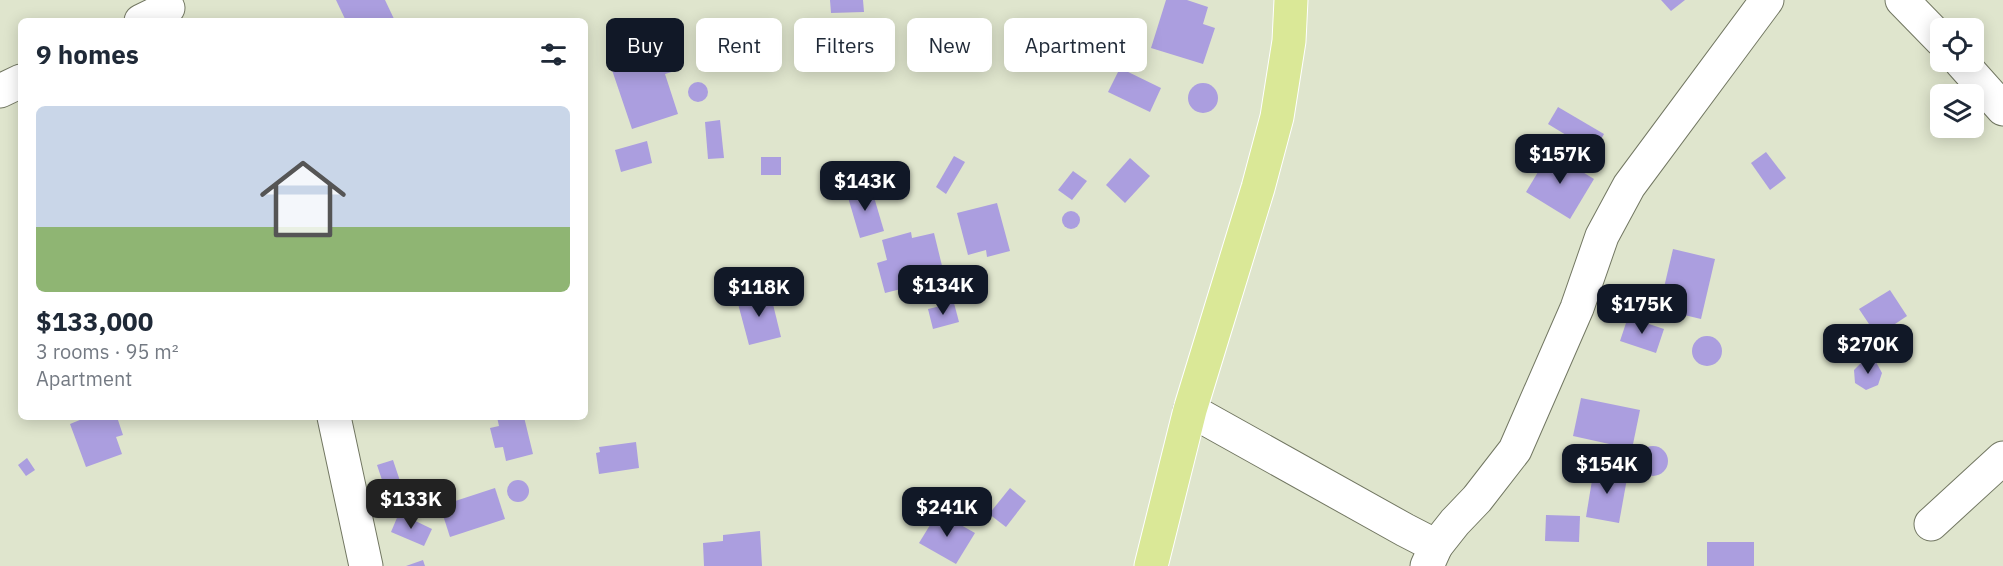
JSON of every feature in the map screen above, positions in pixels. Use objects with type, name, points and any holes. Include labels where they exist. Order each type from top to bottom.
[{"type":"main road","points":[[1151,566],[1190,410],[1258,188],[1277,117],[1289,40],[1291,0]]},
{"type":"street","points":[[1190,410],[1405,531],[1432,556],[1455,522],[1477,499],[1515,450],[1577,308],[1602,236],[1629,186],[1767,0]]},
{"type":"street","points":[[1902,0],[1930,29]]},
{"type":"street","points":[[1970,72],[2003,109]]},
{"type":"street","points":[[0,91],[18,82]]},
{"type":"street","points":[[335,420],[366,566]]},
{"type":"street","points":[[1932,524],[2003,458]]},
{"type":"building","points":[[336,0],[385,0],[394,18],[345,18]]},
{"type":"building","points":[[830,0],[863,0],[864,12],[831,13]]},
{"type":"building","points":[[1166,0],[1187,0],[1208,7],[1203,24],[1215,28],[1203,64],[1151,48]]},
{"type":"building","points":[[1661,0],[1685,0],[1671,11]]},
{"type":"building","points":[[613,72],[672,72],[665,74],[678,114],[632,129]]},
{"type":"building","points":[[1118,72],[1128,72],[1161,88],[1150,112],[1108,92]]},
{"type":"building","points":[[698,82],[705,85],[708,92],[705,99],[698,102],[691,99],[688,92],[691,85]]},
{"type":"building","points":[[1203,83],[1214,87],[1218,98],[1214,109],[1203,113],[1192,109],[1188,98],[1192,87]]},
{"type":"building","points":[[1558,107],[1604,134],[1594,152],[1548,124]]},
{"type":"building","points":[[720,120],[724,158],[708,159],[705,122]]},
{"type":"building","points":[[647,141],[652,163],[621,172],[615,150]]},
{"type":"building","points":[[1550,152],[1594,179],[1570,219],[1526,192]]},
{"type":"building","points":[[1766,152],[1786,178],[1770,190],[1751,163]]},
{"type":"building","points":[[954,156],[965,162],[946,194],[936,187]]},
{"type":"building","points":[[761,157],[781,157],[781,175],[761,175]]},
{"type":"building","points":[[1130,158],[1150,176],[1125,203],[1106,185]]},
{"type":"building","points":[[1073,171],[1087,181],[1072,200],[1058,190]]},
{"type":"building","points":[[871,187],[884,231],[860,238],[847,194]]},
{"type":"building","points":[[997,203],[1010,251],[987,257],[986,250],[968,255],[957,213]]},
{"type":"building","points":[[1071,211],[1077,214],[1080,220],[1077,226],[1071,229],[1065,226],[1062,220],[1065,214]]},
{"type":"building","points":[[911,232],[912,238],[934,233],[945,278],[885,293],[877,263],[887,260],[882,240]]},
{"type":"building","points":[[1673,249],[1715,259],[1701,319],[1659,309]]},
{"type":"building","points":[[1890,290],[1907,316],[1877,336],[1859,309]]},
{"type":"building","points":[[770,292],[781,337],[749,345],[737,300]]},
{"type":"building","points":[[954,303],[959,322],[933,329],[928,309]]},
{"type":"building","points":[[1628,317],[1664,329],[1656,353],[1620,341]]},
{"type":"building","points":[[1707,336],[1717,341],[1722,351],[1717,361],[1707,366],[1697,361],[1692,351],[1697,341]]},
{"type":"building","points":[[1863,361],[1876,362],[1882,373],[1878,385],[1866,390],[1855,383],[1854,370]]},
{"type":"building","points":[[1581,398],[1640,410],[1632,449],[1573,436]]},
{"type":"building","points":[[80,420],[118,420],[123,435],[116,437],[122,454],[86,467],[70,424]]},
{"type":"building","points":[[498,420],[525,420],[533,454],[506,461],[503,447],[495,448],[490,428],[499,426]]},
{"type":"building","points":[[636,442],[639,468],[599,474],[596,453],[600,452],[599,447]]},
{"type":"building","points":[[1653,446],[1663,451],[1668,461],[1663,471],[1653,476],[1643,471],[1638,461],[1643,451]]},
{"type":"building","points":[[27,458],[35,470],[26,476],[18,465]]},
{"type":"building","points":[[393,460],[409,508],[393,513],[377,465]]},
{"type":"building","points":[[1594,468],[1628,473],[1619,523],[1586,517]]},
{"type":"building","points":[[514,480],[522,480],[529,487],[529,495],[522,502],[514,502],[507,495],[507,487]]},
{"type":"building","points":[[495,488],[505,519],[450,537],[440,506]]},
{"type":"building","points":[[1010,488],[1026,501],[1006,527],[989,514]]},
{"type":"building","points":[[938,512],[975,533],[956,564],[919,543]]},
{"type":"building","points":[[399,513],[432,529],[424,546],[391,532]]},
{"type":"building","points":[[1546,515],[1580,516],[1579,542],[1545,541]]},
{"type":"building","points":[[760,531],[762,566],[704,566],[703,543],[723,541],[723,535]]},
{"type":"building","points":[[1707,542],[1754,542],[1754,566],[1707,566]]},
{"type":"building","points":[[423,560],[425,566],[406,566]]}]
